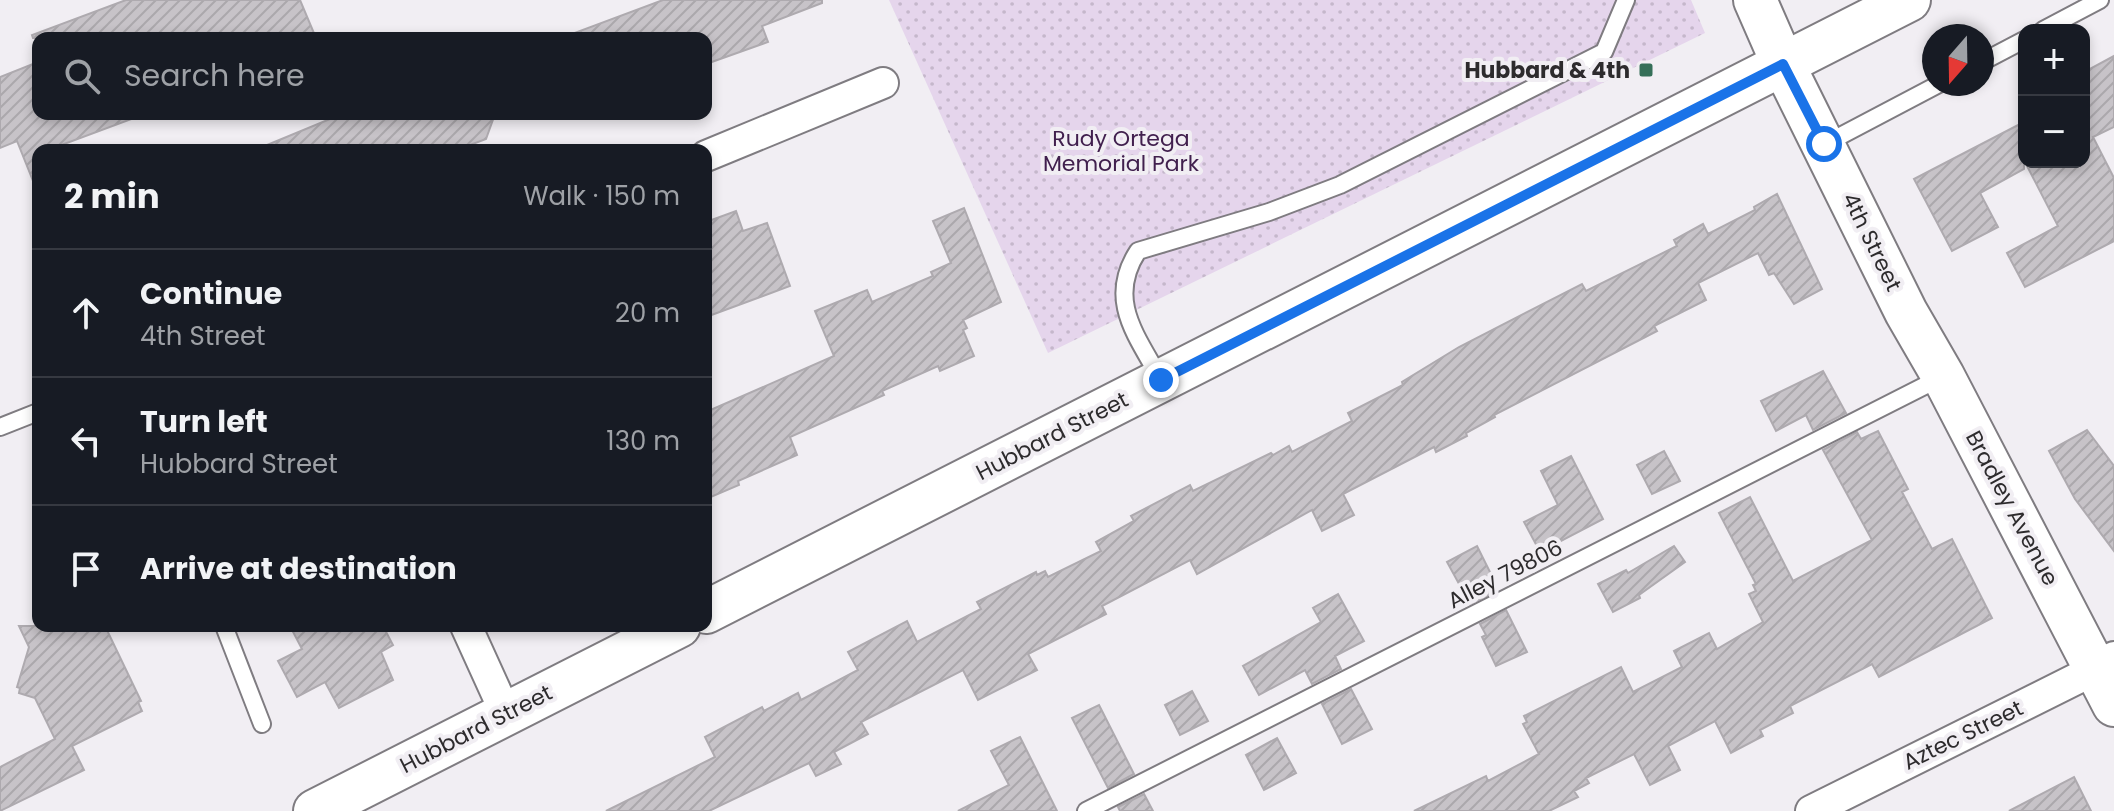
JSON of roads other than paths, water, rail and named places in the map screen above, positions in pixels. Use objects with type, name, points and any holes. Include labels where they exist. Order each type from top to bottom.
[{"type":"main road","name":"4th Street","points":[[1755,0],[1783,64],[1906,312]]},
{"type":"main road","name":"Hubbard Street","points":[[712,609],[1909,0]]},
{"type":"main road","name":"Bradley Avenue","points":[[1906,312],[2108,677]]},
{"type":"main road","name":"Hubbard Street","points":[[315,811],[667,632]]},
{"type":"street","points":[[712,154],[883,83]]},
{"type":"street","points":[[469,632],[506,714]]},
{"type":"street","name":"Aztec Street","points":[[1811,811],[2108,677]]},
{"type":"lane","points":[[1161,380],[1124,305],[1126,270],[1138,251],[1269,212],[1340,185],[1604,52],[1626,0]]},
{"type":"lane","points":[[2054,24],[2100,0]]},
{"type":"lane","points":[[1994,56],[2018,43]]},
{"type":"lane","points":[[1824,144],[1922,93]]},
{"type":"lane","name":"Alley 79806","points":[[1086,811],[1943,376]]},
{"type":"lane","points":[[0,427],[32,414]]},
{"type":"lane","points":[[226,632],[262,724]]},
{"type":"place","name":"Hubbard & 4th","points":[[1646,70]]},
{"type":"park label","name":"Rudy Ortega Memorial Park","points":[[1121,150]]}]
